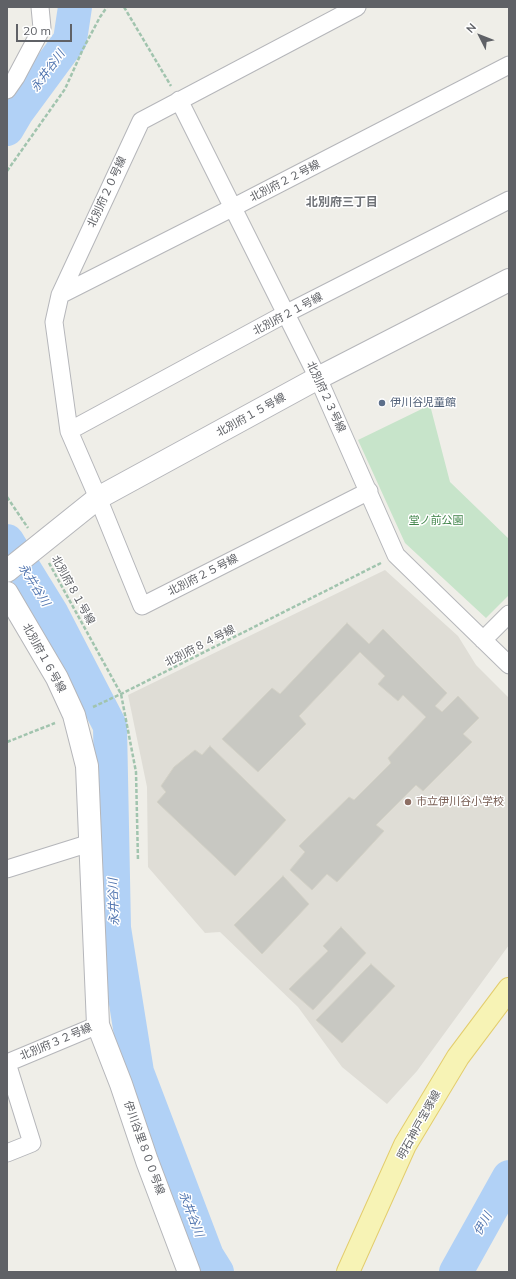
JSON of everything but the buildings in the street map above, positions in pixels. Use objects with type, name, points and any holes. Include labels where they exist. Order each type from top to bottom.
[{"type":"main road","name":"明石神戸宝塚線","points":[[348,1272],[405,1145],[458,1057],[509,989]]},
{"type":"street","points":[[7,90],[16,77],[42,28],[40,7]]},
{"type":"street","name":"北別府２０号線","points":[[98,498],[69,431],[54,322],[60,295],[140,121],[357,7]]},
{"type":"street","name":"北別府２２号線","points":[[60,295],[509,65]]},
{"type":"street","name":"北別府２３号線","points":[[179,100],[318,378],[396,555],[509,665]]},
{"type":"street","name":"北別府２１号線","points":[[69,431],[285,314],[509,200]]},
{"type":"street","name":"北別府１５号線","points":[[7,570],[98,498],[318,378],[509,280]]},
{"type":"street","name":"北別府２５号線","points":[[98,498],[142,606],[369,491]]},
{"type":"street","name":"北別府１６号線","points":[[7,593],[57,678],[74,715],[87,766],[90,844]]},
{"type":"street","points":[[483,640],[509,614]]},
{"type":"street","points":[[7,869],[90,844]]},
{"type":"street","name":"伊川谷里８００号線","points":[[90,844],[98,1025],[189,1272]]},
{"type":"street","name":"北別府３２号線","points":[[7,1153],[32,1143],[7,1063],[98,1025]]},
{"type":"path","points":[[7,171],[65,89],[83,49],[107,7]]},
{"type":"path","points":[[124,7],[179,100]]},
{"type":"path","name":"北別府８１号線","points":[[7,497],[121,694],[136,772],[138,861]]},
{"type":"path","name":"北別府８４号線","points":[[7,742],[121,694],[396,555]]},
{"type":"shaded area","points":[[385,570],[458,636],[476,665],[509,698],[509,945],[417,1071],[387,1104],[342,1067],[298,1007],[220,932],[205,933],[148,867],[147,787],[128,695]]},
{"type":"green space","name":"堂ノ前公園","points":[[430,405],[450,482],[509,539],[509,595],[486,618],[405,543],[358,440]]},
{"type":"waterway","name":"永井谷川","points":[[7,129],[17,112],[70,40],[75,7]]},
{"type":"waterway","name":"永井谷川","points":[[7,541],[52,614],[110,726],[114,928],[137,1072],[207,1256],[217,1272]]},
{"type":"waterway","name":"伊川","points":[[456,1272],[509,1177]]},
{"type":"place","name":"伊川谷児童館","points":[[382,403]]},
{"type":"place","name":"市立伊川谷小学校","points":[[408,802]]},
{"type":"district","name":"北別府三丁目","points":[[342,202]]}]
